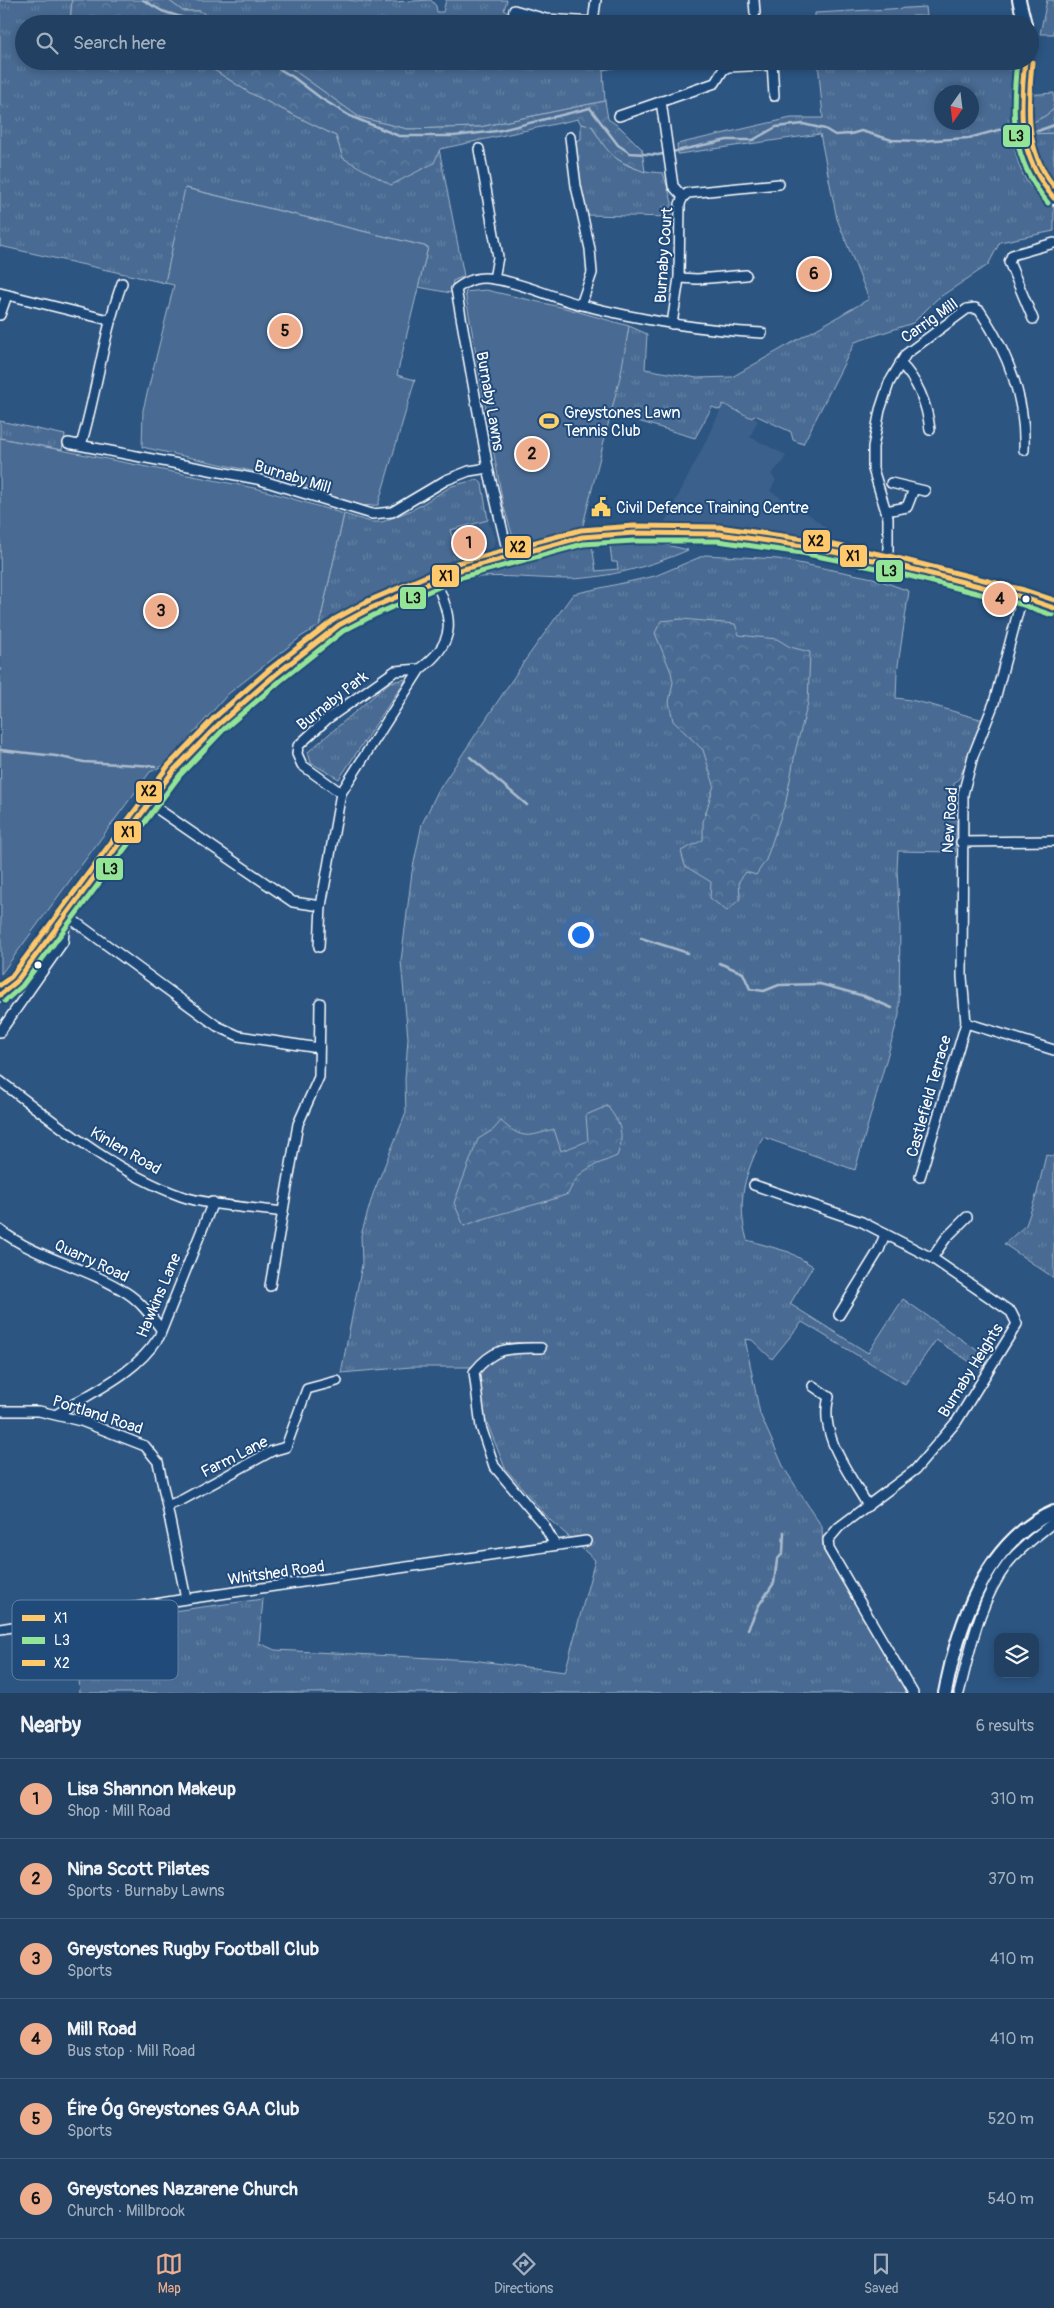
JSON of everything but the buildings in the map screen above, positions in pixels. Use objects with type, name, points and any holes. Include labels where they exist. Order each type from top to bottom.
[{"type":"main road","points":[[1019,0],[1023,15]]},
{"type":"main road","points":[[1024,70],[1020,113],[1023,145],[1043,188],[1054,198]]},
{"type":"main road","points":[[0,995],[16,982],[174,770],[219,724],[275,675],[339,626],[370,608],[460,570],[582,537],[634,533],[719,534],[793,544],[888,563],[1022,597],[1054,608]]},
{"type":"main road","points":[[945,1693],[965,1618],[994,1564],[1005,1547],[1017,1534],[1032,1523],[1054,1512]]},
{"type":"street","points":[[594,15],[596,0]]},
{"type":"street","points":[[754,0],[755,13]]},
{"type":"street","points":[[513,15],[514,10],[532,15]]},
{"type":"street","points":[[619,116],[716,83],[723,70]]},
{"type":"street","points":[[772,70],[774,96]]},
{"type":"street","points":[[661,101],[674,186],[683,196]]},
{"type":"street","points":[[570,137],[576,186],[590,249],[592,273],[581,305]]},
{"type":"street","points":[[479,149],[498,256],[494,279]]},
{"type":"street","name":"Burnaby Court","points":[[672,324],[679,278],[680,204],[683,196],[688,193],[779,184]]},
{"type":"street","points":[[1033,319],[1009,262],[1012,256],[1054,243]]},
{"type":"street","points":[[679,278],[697,279],[746,274]]},
{"type":"street","name":"Burnaby Lawns","points":[[509,558],[488,468],[456,289],[470,279],[494,279],[581,305],[672,324],[717,331],[762,333]]},
{"type":"street","points":[[81,445],[94,400],[99,362],[109,320],[122,283]]},
{"type":"street","points":[[0,315],[4,294],[109,320]]},
{"type":"street","name":"Carrig Mill","points":[[888,563],[886,511],[873,469],[874,447],[880,410],[889,384],[906,354],[966,309],[975,308],[980,311],[1002,347],[1013,373],[1024,424],[1024,450]]},
{"type":"street","name":"Carrig Mill","points":[[900,363],[912,376],[919,389],[926,408],[930,430]]},
{"type":"street","name":"Burnaby Mill","points":[[68,443],[257,479],[372,514],[392,512],[446,480],[469,471],[488,468]]},
{"type":"street","points":[[891,483],[925,491]]},
{"type":"street","points":[[886,511],[907,507],[914,489]]},
{"type":"street","points":[[319,947],[321,906],[341,793],[420,668],[437,657],[449,634],[445,608],[435,580]]},
{"type":"street","name":"New Road","points":[[966,1022],[962,977],[961,842],[963,794],[973,756],[994,702],[1022,597]]},
{"type":"street","name":"Burnaby Park","points":[[341,793],[302,765],[298,754],[298,746],[327,719],[395,671],[420,668]]},
{"type":"street","points":[[149,803],[293,902],[321,906]]},
{"type":"street","points":[[961,842],[1054,841]]},
{"type":"street","points":[[0,1032],[63,942],[66,915],[217,1026],[239,1036],[319,1048]]},
{"type":"street","points":[[270,1286],[298,1124],[319,1077],[320,1003]]},
{"type":"street","points":[[966,1022],[1054,1050]]},
{"type":"street","name":"Castlefield Terrace","points":[[920,1177],[966,1022]]},
{"type":"street","name":"Kinlen Road","points":[[0,1081],[76,1138],[129,1172],[182,1196],[283,1212]]},
{"type":"street","name":"Burnaby Heights","points":[[754,1185],[862,1222],[932,1258],[1011,1312],[1016,1324],[957,1421],[915,1470],[838,1527],[828,1540],[829,1549],[913,1693]]},
{"type":"street","name":"Hawkins Lane","points":[[57,1414],[129,1371],[149,1353],[159,1337],[214,1202]]},
{"type":"street","points":[[932,1258],[946,1238],[967,1217]]},
{"type":"street","name":"Quarry Road","points":[[0,1230],[14,1241],[128,1293],[143,1306],[161,1329]]},
{"type":"street","points":[[839,1315],[879,1250],[885,1234]]},
{"type":"street","points":[[542,1348],[516,1348],[496,1352],[485,1358],[474,1372],[481,1427],[494,1466],[544,1525],[556,1545]]},
{"type":"street","name":"Farm Lane","points":[[167,1506],[182,1500],[272,1451],[286,1447],[308,1389],[337,1381]]},
{"type":"street","points":[[813,1386],[829,1396],[826,1406],[832,1442],[868,1506]]},
{"type":"street","name":"Portland Road","points":[[0,1411],[39,1411],[57,1414],[113,1432],[145,1446],[158,1462],[186,1599]]},
{"type":"street","points":[[960,1693],[981,1609],[994,1584],[1025,1545],[1054,1522]]},
{"type":"street","name":"Whitshed Road","points":[[178,1600],[586,1541]]},
{"type":"shaded area","points":[[723,404],[758,420],[750,437],[786,455],[782,463],[771,474],[776,480],[770,491],[810,515],[827,529],[831,538],[846,546],[749,528],[698,522],[665,522]]},
{"type":"shaded area","points":[[488,520],[495,540],[493,547],[459,559],[450,530]]},
{"type":"green space","points":[[0,0],[72,0],[71,15],[15,15],[15,70],[214,70],[250,93],[336,136],[343,158],[439,149],[464,276],[453,281],[451,293],[418,287],[428,247],[186,188],[165,283],[0,246]]},
{"type":"green space","points":[[72,0],[168,0],[183,11],[200,11],[206,15],[71,15]]},
{"type":"green space","points":[[168,0],[347,0],[375,3],[431,0],[436,6],[437,12],[443,12],[446,0],[507,0],[504,10],[510,15],[206,15],[200,11],[183,11]]},
{"type":"green space","points":[[1047,0],[1054,0],[1054,34],[1040,34]]},
{"type":"green space","points":[[926,7],[927,15],[815,15],[815,13]]},
{"type":"green space","points":[[214,70],[294,70],[359,117],[407,129],[480,127],[605,101],[608,119],[620,127],[642,149],[645,172],[613,156],[592,126],[581,124],[578,119],[440,149],[434,163],[391,185],[343,158],[336,136],[250,93]]},
{"type":"green space","points":[[294,70],[603,70],[605,101],[480,127],[407,129],[359,117]]},
{"type":"green space","points":[[819,70],[1014,70],[1011,109],[1014,144],[1018,160],[1023,175],[1031,187],[1054,208],[1054,231],[1000,242],[988,265],[937,299],[913,323],[855,342],[803,444],[793,440],[791,432],[755,415],[752,418],[723,404],[720,410],[712,407],[695,438],[611,413],[629,326],[647,334],[645,369],[697,378],[732,377],[869,299],[837,219],[820,134],[678,154],[677,144],[791,118],[823,118]]},
{"type":"green space","points":[[1054,93],[1054,109],[1026,126],[1025,95]]},
{"type":"green space","points":[[1054,109],[1054,133],[1026,134],[1026,126]]},
{"type":"green space","points":[[581,124],[592,126],[605,147],[620,161],[639,169],[663,173],[672,202],[672,217],[587,215],[574,154],[576,141],[581,139]]},
{"type":"green space","points":[[1054,133],[1054,177],[1045,183],[1026,134]]},
{"type":"green space","points":[[185,188],[428,247],[397,375],[415,380],[378,505],[358,506],[288,479],[142,447],[143,410],[174,285],[165,283]]},
{"type":"green space","name":"Greystones Lawn Tennis Club","points":[[486,290],[565,308],[629,326],[621,373],[582,529],[525,541],[512,534],[503,504],[465,292]]},
{"type":"green space","points":[[0,421],[65,435],[62,450],[0,438]]},
{"type":"green space","points":[[0,438],[259,489],[344,514],[319,626],[302,636],[228,694],[166,764],[150,772],[1,974]]},
{"type":"green space","points":[[478,479],[482,484],[488,520],[450,530],[459,559],[382,592],[319,626],[344,514],[371,522],[382,522],[414,509],[452,486]]},
{"type":"green space","points":[[662,541],[662,544],[688,550],[645,566],[614,574],[584,578],[469,578],[469,575],[515,560],[592,545],[596,571],[618,569],[617,562],[612,562],[610,546],[614,542]]},
{"type":"green space","points":[[705,555],[778,559],[873,578],[909,591],[897,672],[896,698],[929,704],[984,720],[960,777],[954,784],[951,815],[957,821],[955,852],[898,851],[897,870],[900,924],[899,1015],[855,1170],[763,1137],[751,1163],[742,1199],[742,1212],[747,1240],[789,1252],[813,1266],[790,1304],[868,1353],[903,1299],[988,1358],[981,1369],[936,1340],[905,1384],[802,1322],[772,1359],[752,1340],[745,1339],[760,1414],[784,1468],[822,1527],[823,1550],[908,1693],[80,1693],[79,1680],[178,1680],[178,1610],[263,1599],[259,1643],[275,1650],[472,1660],[565,1672],[595,1560],[550,1520],[505,1468],[470,1380],[471,1367],[411,1367],[341,1373],[362,1265],[361,1235],[373,1194],[406,1113],[405,1080],[408,1038],[401,961],[412,872],[422,824],[438,791],[526,659],[573,594],[655,576]]},
{"type":"green space","points":[[682,619],[735,624],[739,635],[777,639],[790,647],[810,652],[808,703],[796,748],[786,801],[766,860],[756,875],[746,872],[739,881],[740,899],[727,911],[710,898],[711,882],[685,866],[681,851],[703,840],[703,822],[714,785],[703,750],[673,721],[669,702],[673,682],[671,672],[655,633],[661,621]]},
{"type":"green space","points":[[406,679],[339,779],[311,763],[308,752],[390,682]]},
{"type":"green space","points":[[607,1106],[616,1118],[621,1135],[617,1156],[582,1173],[568,1194],[464,1226],[454,1203],[478,1139],[493,1130],[501,1121],[514,1131],[526,1135],[538,1134],[554,1129],[561,1151],[588,1141],[586,1115]]},
{"type":"green space","points":[[1046,1155],[1054,1156],[1054,1278],[1004,1244],[1026,1225],[1037,1193]]},
{"type":"waterway","points":[[143,0],[162,11],[175,15]]},
{"type":"waterway","points":[[281,70],[350,116],[399,136],[454,136],[497,131],[590,108],[618,145],[630,153],[658,155],[727,140],[753,140],[776,127],[803,124],[825,129],[835,135],[861,131],[892,140],[918,141],[969,138],[1002,129],[1009,125],[1017,126]]},
{"type":"waterway","points":[[1027,130],[1038,131],[1054,125]]},
{"type":"waterway","points":[[0,750],[56,756],[84,762],[155,766]]},
{"type":"waterway","points":[[470,757],[527,805]]},
{"type":"waterway","points":[[641,938],[688,953]]},
{"type":"waterway","points":[[719,963],[743,973],[750,989],[764,991],[779,985],[820,984],[864,996],[892,1008]]},
{"type":"waterway","points":[[748,1629],[759,1605],[774,1583],[777,1560],[783,1553],[784,1532]]},
{"type":"transit line","name":"L3","points":[[1016,70],[1014,118],[1020,153],[1036,187],[1048,203]]},
{"type":"transit line","name":"X1","points":[[1024,70],[1022,117],[1027,150],[1033,166],[1054,198]]},
{"type":"transit line","name":"X2","points":[[1032,70],[1029,111],[1033,143],[1037,158],[1054,186]]},
{"type":"transit line","name":"X2","points":[[0,985],[11,977],[168,766],[214,718],[270,669],[335,619],[368,601],[457,563],[581,530],[634,526],[719,527],[804,539],[889,556],[1024,590],[1054,600]]},
{"type":"transit line","name":"X1","points":[[0,995],[16,982],[174,770],[219,724],[275,675],[339,625],[371,608],[460,570],[582,537],[634,533],[719,534],[803,546],[888,563],[1022,597],[1054,608]]},
{"type":"transit line","name":"L3","points":[[5,1001],[22,986],[180,775],[224,729],[343,631],[374,615],[462,577],[583,544],[634,541],[718,541],[802,553],[886,570],[1020,604],[1052,615]]},
{"type":"place","name":"Greystones Nazarene Church","points":[[814,274]]},
{"type":"place","name":"Éire Óg Greystones GAA Club","points":[[285,331]]},
{"type":"place","name":"Greystones Lawn Tennis Club","points":[[549,421]]},
{"type":"place","name":"Nina Scott Pilates","points":[[532,454]]},
{"type":"place","name":"Civil Defence Training Centre","points":[[601,507]]},
{"type":"place","name":"Lisa Shannon Makeup","points":[[469,543]]},
{"type":"place","name":"Mill Road","points":[[1000,599]]},
{"type":"place","name":"Greystones Rugby Football Club","points":[[161,611]]}]
